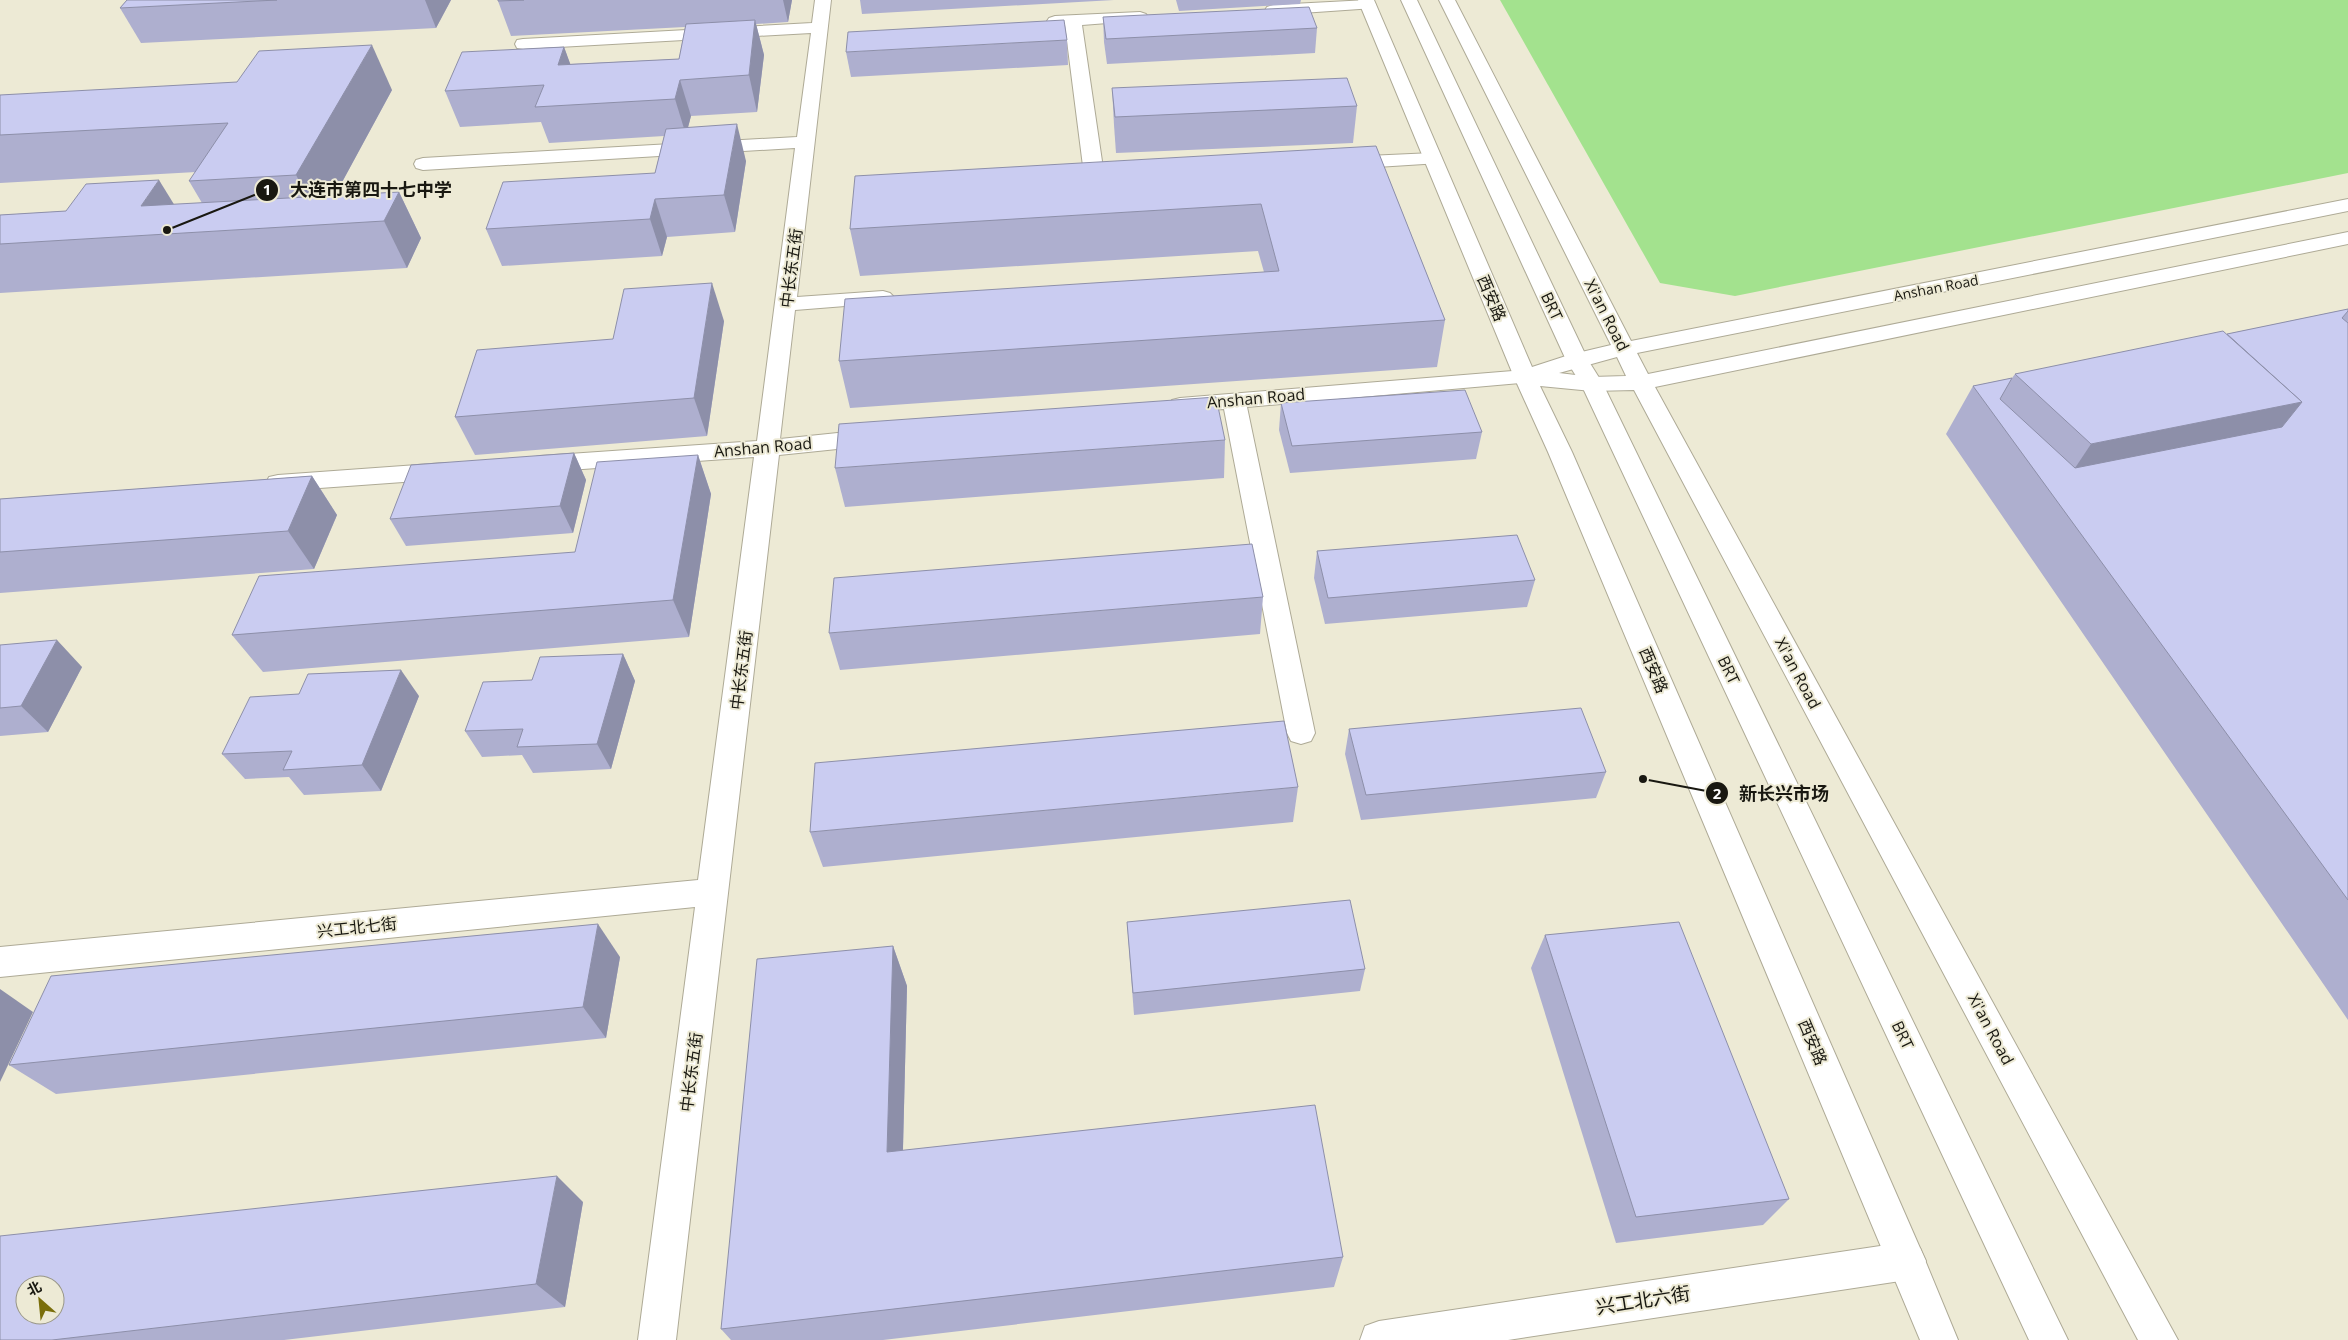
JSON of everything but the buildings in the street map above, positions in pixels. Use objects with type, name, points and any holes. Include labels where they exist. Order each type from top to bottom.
[{"type":"street","name":"中长东五街","points":[[657,1340],[787,304],[823,0]]},
{"type":"street","name":"BRT","points":[[1409,0],[1577,360],[1592,384],[2049,1340]]},
{"type":"street","name":"Xi'an Road","points":[[1447,0],[1642,383],[2159,1340]]},
{"type":"street","points":[[1260,10],[1367,2]]},
{"type":"street","name":"西安路","points":[[1367,2],[1525,377],[1560,452],[1907,1261],[1939,1340]]},
{"type":"street","points":[[1043,22],[1151,16]]},
{"type":"street","points":[[1072,20],[1094,174],[1134,172]]},
{"type":"street","points":[[523,44],[820,28]]},
{"type":"street","points":[[423,164],[806,142]]},
{"type":"street","points":[[1323,164],[1433,159]]},
{"type":"street","name":"Anshan Road","points":[[1525,377],[1577,360],[1624,348],[2348,205]]},
{"type":"street","name":"Anshan Road","points":[[1155,408],[1234,399],[1525,377],[1592,384],[1642,383],[2348,238]]},
{"type":"street","points":[[787,304],[906,296]]},
{"type":"street","points":[[1234,399],[1301,732]]},
{"type":"street","name":"Anshan Road","points":[[523,466],[769,448],[898,434]]},
{"type":"street","points":[[256,485],[464,470]]},
{"type":"street","name":"兴工北七街","points":[[0,962],[713,892]]},
{"type":"street","name":"兴工北六街","points":[[1379,1340],[1907,1261]]},
{"type":"green space","points":[[1500,0],[2348,0],[2348,173],[1735,296],[1660,283]]},
{"type":"place","name":"大连市第四十七中学","points":[[167,230]]},
{"type":"place","name":"新长兴市场","points":[[1643,779]]}]
